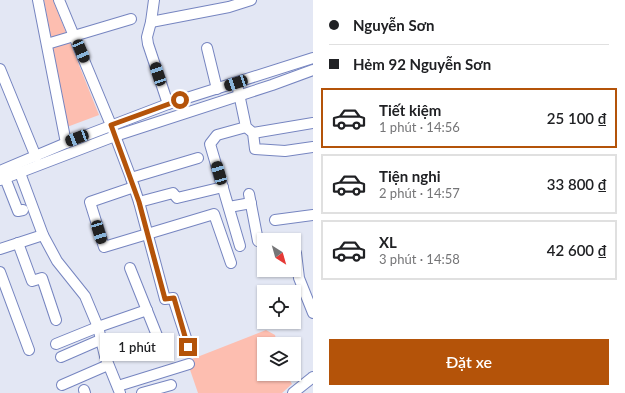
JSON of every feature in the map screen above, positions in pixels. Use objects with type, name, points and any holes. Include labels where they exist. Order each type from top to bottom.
[{"type":"street","points":[[38,0],[66,143]]},
{"type":"street","points":[[59,0],[111,125],[139,202],[146,234],[165,299],[174,298],[188,347]]},
{"type":"street","points":[[154,0],[147,37],[168,104]]},
{"type":"street","points":[[151,22],[229,7],[251,0]]},
{"type":"street","points":[[46,44],[75,37],[131,19]]},
{"type":"street","points":[[207,48],[217,89]]},
{"type":"street","points":[[2,172],[66,143],[168,104],[313,58]]},
{"type":"street","points":[[0,69],[36,157]]},
{"type":"street","points":[[2,172],[20,173],[115,136],[272,85],[313,70]]},
{"type":"street","points":[[236,83],[255,149],[285,151],[313,147]]},
{"type":"street","points":[[240,246],[210,144],[217,135],[313,123]]},
{"type":"street","points":[[198,158],[132,183],[90,202],[104,247],[214,214],[231,263]]},
{"type":"street","points":[[2,172],[18,211],[23,210]]},
{"type":"street","points":[[20,173],[43,235],[57,261],[85,296],[91,314],[98,327],[106,360],[119,389],[189,364]]},
{"type":"street","points":[[139,202],[173,194],[177,198],[223,187]]},
{"type":"street","points":[[229,208],[250,198],[257,236]]},
{"type":"street","points":[[275,220],[313,215]]},
{"type":"street","points":[[0,249],[43,235]]},
{"type":"street","points":[[18,243],[32,281],[42,278],[56,320]]},
{"type":"street","points":[[130,268],[164,352]]},
{"type":"street","points":[[0,272],[29,350]]},
{"type":"street","points":[[299,277],[309,291],[313,313]]},
{"type":"street","points":[[56,344],[98,327],[147,310]]},
{"type":"street","points":[[61,356],[100,340]]},
{"type":"street","points":[[62,385],[106,360],[160,341]]},
{"type":"street","points":[[142,393],[172,389],[166,371]]},
{"type":"street","points":[[293,393],[313,377]]},
{"type":"shaded area","points":[[44,0],[53,0],[99,115],[67,127]]},
{"type":"shaded area","points":[[266,330],[275,335],[275,337],[257,337],[257,381],[290,381],[292,384],[282,393],[198,393],[187,361]]},
{"type":"route","points":[[180,100],[111,125],[139,202],[160,285],[165,299],[174,298],[188,347]]}]
